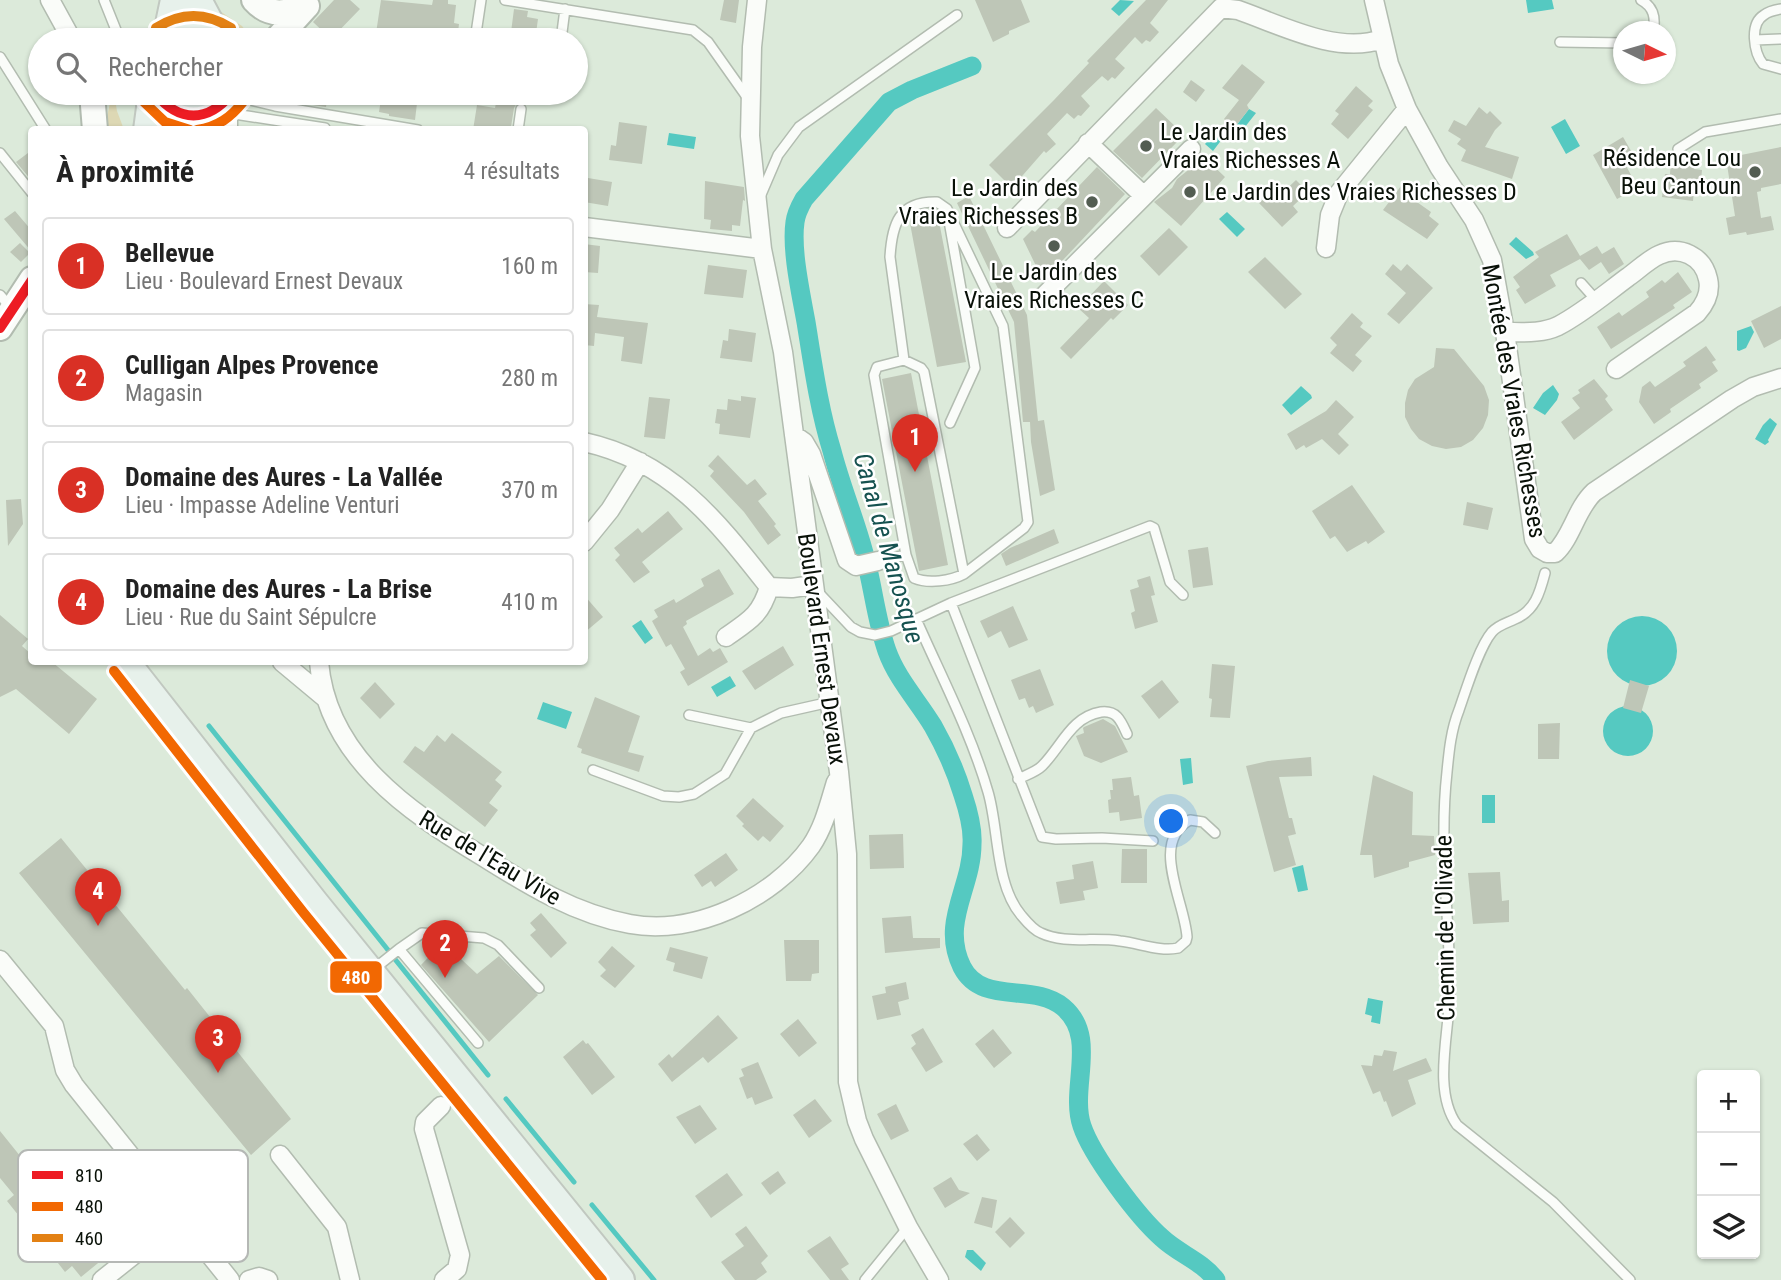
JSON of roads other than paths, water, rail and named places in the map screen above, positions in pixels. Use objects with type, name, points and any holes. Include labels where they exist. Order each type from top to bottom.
[{"type":"main road","points":[[169,28],[175,0]]},
{"type":"main road","points":[[197,0],[214,28]]},
{"type":"main road","points":[[149,126],[152,105]]},
{"type":"main road","points":[[165,105],[168,108],[214,116]]},
{"type":"main road","points":[[127,665],[370,972],[620,1280]]},
{"type":"street","points":[[50,0],[65,28]]},
{"type":"street","points":[[254,0],[278,14],[310,3]]},
{"type":"street","name":"Boulevard Ernest Devaux","points":[[757,0],[752,47],[750,136],[762,249],[783,352],[839,772],[846,854],[848,1082],[861,1132],[908,1227],[939,1280]]},
{"type":"street","name":"Montée des Vraies Richesses","points":[[1374,0],[1389,64],[1407,109],[1439,167],[1474,220],[1488,249],[1505,332],[1534,539],[1540,549],[1547,553],[1545,573]]},
{"type":"street","points":[[287,28],[310,3]]},
{"type":"street","points":[[1007,228],[1221,8],[1238,10],[1340,44],[1361,45],[1382,39]]},
{"type":"street","points":[[93,105],[95,126]]},
{"type":"street","points":[[1326,248],[1330,215],[1339,193],[1407,109]]},
{"type":"street","points":[[1088,143],[1144,196]]},
{"type":"street","points":[[1043,297],[1191,149]]},
{"type":"street","points":[[588,227],[762,249]]},
{"type":"street","points":[[1505,332],[1547,330],[1577,315],[1655,257],[1668,252],[1684,252],[1697,258],[1708,279],[1707,297],[1697,313],[1616,369]]},
{"type":"street","points":[[4,311],[28,284]]},
{"type":"street","points":[[1547,553],[1555,553],[1562,545],[1582,506],[1594,492],[1720,406],[1745,391],[1781,378]]},
{"type":"street","points":[[794,435],[804,442],[811,454],[845,558],[849,563],[859,565],[878,561]]},
{"type":"street","points":[[588,443],[608,448],[640,462],[676,483],[705,509],[769,587],[813,585]]},
{"type":"street","points":[[588,537],[610,510],[640,462]]},
{"type":"street","points":[[726,636],[756,616],[769,587]]},
{"type":"street","points":[[286,665],[324,697]]},
{"type":"street","name":"Rue de l'Eau Vive","points":[[319,665],[324,697],[344,737],[375,776],[408,809],[537,890],[604,918],[658,927],[713,916],[744,902],[786,873],[803,856],[821,828],[839,772]]},
{"type":"street","points":[[0,960],[54,1026],[65,1070],[126,1150]]},
{"type":"street","points":[[441,1106],[425,1122],[424,1129],[460,1255],[457,1269],[444,1280]]},
{"type":"street","points":[[280,1155],[337,1227],[350,1280]]},
{"type":"street","points":[[102,1280],[125,1262]]},
{"type":"street","points":[[215,1262],[230,1280]]},
{"type":"street","points":[[248,1280],[259,1277],[268,1280]]},
{"type":"lane","points":[[104,0],[115,28]]},
{"type":"lane","points":[[477,28],[481,0]]},
{"type":"lane","points":[[505,0],[698,33],[708,42],[750,102]]},
{"type":"lane","points":[[1641,0],[1654,14],[1654,21]]},
{"type":"lane","points":[[563,28],[565,9]]},
{"type":"lane","points":[[1781,9],[1761,17],[1757,24],[1755,40],[1761,63],[1781,69]]},
{"type":"lane","points":[[757,207],[778,155],[799,127],[957,15]]},
{"type":"lane","points":[[1755,40],[1781,39]]},
{"type":"lane","points":[[1560,42],[1613,43]]},
{"type":"lane","points":[[0,58],[28,102]]},
{"type":"lane","points":[[30,105],[43,126]]},
{"type":"lane","points":[[214,116],[235,105]]},
{"type":"lane","points":[[271,105],[394,126]]},
{"type":"lane","points":[[519,126],[522,109]]},
{"type":"lane","points":[[214,116],[306,126]]},
{"type":"lane","points":[[1678,149],[1705,132],[1781,119]]},
{"type":"lane","points":[[0,153],[28,188]]},
{"type":"lane","points":[[904,360],[890,257],[894,232],[901,213],[910,207],[937,202],[947,209],[1003,326],[1029,514],[1024,528],[964,574],[953,579],[918,581],[910,573],[874,375],[877,367],[904,360],[924,372],[964,574]]},
{"type":"lane","points":[[947,209],[975,362],[975,368],[950,423]]},
{"type":"lane","points":[[1581,283],[1597,301]]},
{"type":"lane","points":[[813,585],[851,627],[875,635],[891,631],[951,603],[1150,526],[1154,528],[1170,582],[1183,595]]},
{"type":"lane","points":[[878,561],[906,555]]},
{"type":"lane","name":"Chemin de l'Olivade","points":[[1545,573],[1533,607],[1524,615],[1495,628],[1485,641],[1457,713],[1450,746],[1443,806],[1450,990],[1444,1063],[1446,1102],[1449,1114],[1457,1125],[1553,1202],[1630,1280]]},
{"type":"lane","points":[[951,603],[1042,837],[1153,841]]},
{"type":"lane","points":[[916,619],[976,756],[988,792],[1013,904],[1023,918],[1040,933],[1067,939],[1119,940],[1157,948],[1178,948],[1187,937],[1173,874],[1173,839],[1180,827],[1191,820],[1203,822],[1215,833]]},
{"type":"lane","points":[[593,769],[663,796],[694,794],[725,774],[751,728],[781,713],[830,702]]},
{"type":"lane","points":[[1018,779],[1042,766],[1079,720],[1089,714],[1113,713],[1119,717],[1127,734]]},
{"type":"lane","points":[[689,715],[751,728]]},
{"type":"lane","points":[[370,972],[424,933],[484,938],[498,945],[539,988]]},
{"type":"lane","points":[[399,950],[478,1043]]},
{"type":"lane","points":[[865,1280],[908,1227]]},
{"type":"water","points":[[1120,0],[1134,1],[1119,16],[1111,9]]},
{"type":"water","points":[[1526,0],[1552,0],[1554,9],[1528,13]]},
{"type":"water","points":[[1249,109],[1256,113],[1241,132],[1235,127]]},
{"type":"water","points":[[1565,119],[1580,146],[1566,154],[1551,127]]},
{"type":"water","points":[[1222,127],[1226,134],[1213,151],[1205,144],[1218,128]]},
{"type":"water","points":[[669,133],[696,137],[694,149],[667,145]]},
{"type":"water","points":[[1227,212],[1245,229],[1237,237],[1219,219]]},
{"type":"water","points":[[1516,237],[1534,255],[1526,259],[1509,244]]},
{"type":"water","points":[[1751,326],[1754,332],[1746,348],[1737,350],[1737,331]]},
{"type":"water","points":[[1553,385],[1559,394],[1545,415],[1533,408],[1543,393]]},
{"type":"water","points":[[1301,386],[1312,398],[1291,415],[1282,405]]},
{"type":"water","points":[[1770,418],[1777,424],[1765,445],[1755,439]]},
{"type":"water","points":[[1642,616],[1667,626],[1677,651],[1667,676],[1642,686],[1617,676],[1607,651],[1617,626]]},
{"type":"water","points":[[641,620],[653,638],[645,644],[632,626]]},
{"type":"water","points":[[730,676],[736,686],[717,697],[711,687]]},
{"type":"water","points":[[543,702],[572,712],[566,729],[537,719]]},
{"type":"water","points":[[1628,706],[1646,713],[1653,731],[1646,749],[1628,756],[1610,749],[1603,731],[1610,713]]},
{"type":"water","points":[[1191,758],[1193,783],[1183,785],[1180,759]]},
{"type":"water","points":[[1482,795],[1495,795],[1495,823],[1482,823]]},
{"type":"water","points":[[1303,865],[1308,890],[1298,892],[1292,868]]},
{"type":"water","points":[[1368,998],[1383,1001],[1380,1024],[1371,1022],[1372,1016],[1365,1014]]},
{"type":"water","points":[[967,1250],[973,1250],[986,1263],[981,1271],[965,1257]]},
{"type":"waterway","name":"Canal de Manosque","points":[[972,66],[889,102],[804,199],[800,207],[795,222],[795,259],[820,403],[827,435],[864,553],[887,651],[896,671],[942,742],[968,813],[972,838],[971,860],[955,920],[954,935],[962,967],[971,979],[982,986],[1051,1000],[1063,1007],[1074,1019],[1081,1048],[1079,1111],[1087,1139],[1141,1216],[1169,1244],[1204,1268],[1216,1280]]},
{"type":"waterway","points":[[209,726],[392,955]]},
{"type":"waterway","points":[[394,958],[488,1075]]},
{"type":"waterway","points":[[506,1099],[574,1182]]},
{"type":"waterway","points":[[592,1205],[654,1280]]},
{"type":"place","name":"Le Jardin des Vraies Richesses A","points":[[1146,146]]},
{"type":"place","name":"Résidence Lou Beu Cantoun","points":[[1755,172]]},
{"type":"place","name":"Le Jardin des Vraies Richesses D","points":[[1190,192]]},
{"type":"place","name":"Le Jardin des Vraies Richesses B","points":[[1092,202]]},
{"type":"place","name":"Le Jardin des Vraies Richesses C","points":[[1054,246]]},
{"type":"place","name":"Bellevue","points":[[915,472]]},
{"type":"place","name":"Domaine des Aures - La Brise","points":[[98,926]]},
{"type":"place","name":"Culligan Alpes Provence","points":[[445,978]]},
{"type":"place","name":"Domaine des Aures - La Vallée","points":[[218,1073]]}]
